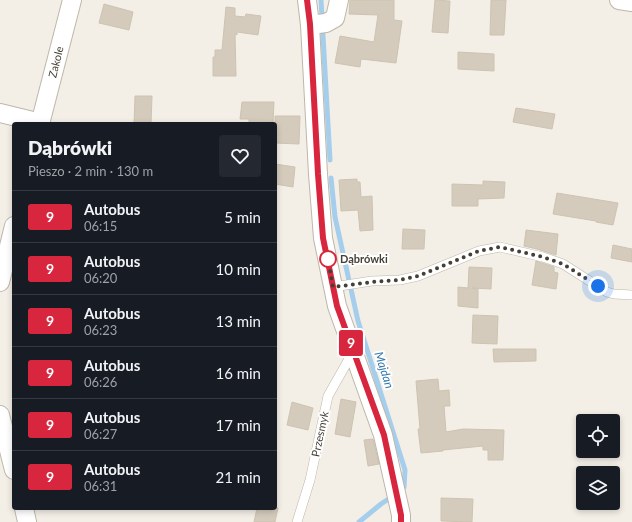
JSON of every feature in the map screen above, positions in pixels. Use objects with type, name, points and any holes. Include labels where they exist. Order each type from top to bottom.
[{"type":"street","name":"Zakole","points":[[40,122],[72,0]]},
{"type":"street","points":[[307,0],[317,24],[318,174],[323,238],[344,285],[337,306],[384,435],[401,515],[401,522]]},
{"type":"street","points":[[317,24],[334,18],[339,0]]},
{"type":"street","points":[[619,0],[632,2]]},
{"type":"street","points":[[0,113],[36,122]]},
{"type":"street","points":[[0,282],[12,234]]},
{"type":"street","points":[[0,415],[12,462]]},
{"type":"street","points":[[24,510],[27,522]]},
{"type":"lane","points":[[344,285],[406,279],[418,276],[479,251],[500,247],[543,257],[563,264],[607,292],[632,295]]},
{"type":"lane","name":"Przesmyk","points":[[297,522],[310,480],[328,396],[354,351]]},
{"type":"building","points":[[350,0],[394,0],[394,20],[402,21],[396,63],[361,59],[360,67],[335,63],[340,36],[374,42],[378,15],[349,14]]},
{"type":"building","points":[[435,0],[450,1],[448,33],[432,32]]},
{"type":"building","points":[[491,0],[506,0],[504,35],[490,35]]},
{"type":"building","points":[[104,4],[133,12],[129,30],[99,23]]},
{"type":"building","points":[[226,7],[235,8],[235,16],[245,17],[246,14],[261,16],[258,35],[237,32],[237,35],[235,34],[236,76],[213,76],[213,57],[215,57],[215,50],[222,50]]},
{"type":"building","points":[[458,52],[494,54],[494,71],[458,69]]},
{"type":"building","points":[[135,96],[152,96],[151,122],[134,122]]},
{"type":"building","points":[[242,102],[274,102],[273,122],[249,122],[249,119],[240,119]]},
{"type":"building","points":[[516,108],[555,114],[552,129],[513,122]]},
{"type":"building","points":[[275,116],[300,116],[299,144],[277,143],[277,122],[275,122]]},
{"type":"building","points":[[277,164],[295,167],[293,187],[277,184]]},
{"type":"building","points":[[357,179],[357,182],[360,182],[361,197],[372,196],[373,230],[360,231],[358,210],[341,211],[339,180]]},
{"type":"building","points":[[483,181],[505,182],[504,198],[478,199],[478,206],[452,206],[452,184],[483,185]]},
{"type":"building","points":[[557,193],[618,203],[613,225],[553,214]]},
{"type":"building","points":[[403,229],[425,230],[424,249],[402,249]]},
{"type":"building","points":[[526,230],[558,234],[556,255],[524,246]]},
{"type":"building","points":[[613,245],[632,249],[632,262],[611,258]]},
{"type":"building","points":[[536,261],[554,267],[554,272],[558,273],[556,289],[532,285]]},
{"type":"building","points":[[469,267],[492,268],[491,289],[472,288],[478,289],[478,308],[458,306],[458,287],[468,288]]},
{"type":"building","points":[[473,315],[498,316],[497,344],[472,343]]},
{"type":"building","points":[[493,349],[536,349],[536,361],[494,362]]},
{"type":"building","points":[[438,379],[439,391],[449,390],[450,406],[444,406],[446,432],[463,429],[504,430],[503,460],[488,460],[488,450],[483,450],[483,446],[421,453],[418,429],[420,429],[416,381]]},
{"type":"building","points":[[341,399],[356,402],[350,437],[335,434]]},
{"type":"building","points":[[292,402],[313,408],[308,430],[287,425]]},
{"type":"building","points":[[373,439],[379,464],[368,466],[364,440]]},
{"type":"building","points":[[441,498],[473,499],[472,522],[441,521]]},
{"type":"building","points":[[278,508],[275,522],[254,522],[257,510],[277,510]]},
{"type":"waterway","name":"Majdan","points":[[321,0],[330,160]]},
{"type":"waterway","name":"Majdan","points":[[331,178],[335,217],[358,321],[405,470],[404,487],[401,490]]},
{"type":"waterway","name":"Majdan","points":[[359,522],[393,496]]},
{"type":"bus line","name":"9","points":[[307,0],[310,24],[323,238],[337,306],[384,435],[401,515],[401,522]]},
{"type":"place","name":"Dąbrówki","points":[[328,259]]},
{"type":"route","points":[[328,259],[333,287],[400,280],[418,276],[479,251],[500,247],[543,257],[563,264],[598,286]]}]
